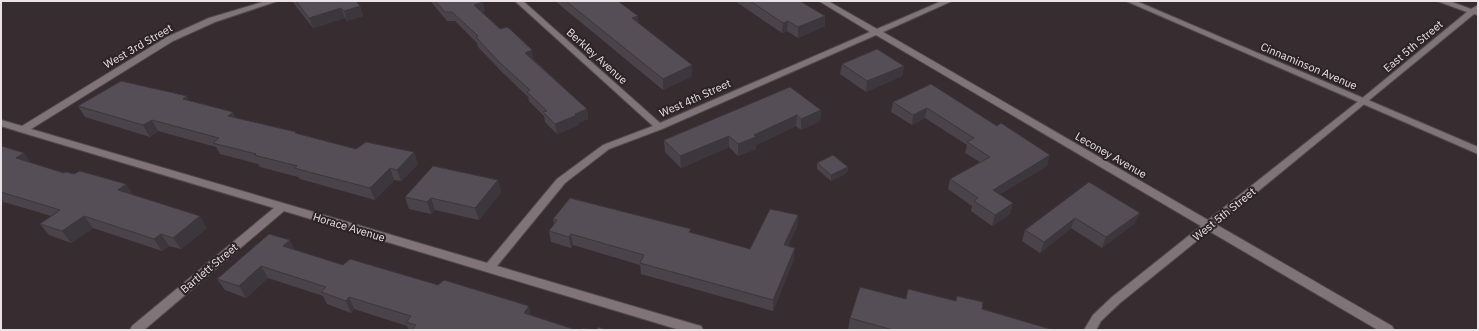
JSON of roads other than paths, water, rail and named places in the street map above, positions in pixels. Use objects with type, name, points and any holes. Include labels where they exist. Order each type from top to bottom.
[{"type":"street","name":"West 3rd Street","points":[[23,130],[170,39],[212,20],[274,1]]},
{"type":"street","name":"Berkley Avenue","points":[[519,1],[660,127]]},
{"type":"street","name":"Leconey Avenue","points":[[823,1],[1388,330]]},
{"type":"street","name":"West 4th Street","points":[[489,268],[542,203],[571,173],[606,147],[660,127],[948,1]]},
{"type":"street","name":"Cinnaminson Avenue","points":[[1130,1],[1478,151]]},
{"type":"street","points":[[1441,1],[1476,11]]},
{"type":"street","name":"East 5th Street","points":[[1363,102],[1476,11]]},
{"type":"street","name":"West 5th Street","points":[[1090,330],[1103,311],[1363,102]]},
{"type":"street","name":"Horace Avenue","points":[[1,123],[697,330]]},
{"type":"street","name":"Bartlett Street","points":[[136,330],[282,206]]}]
